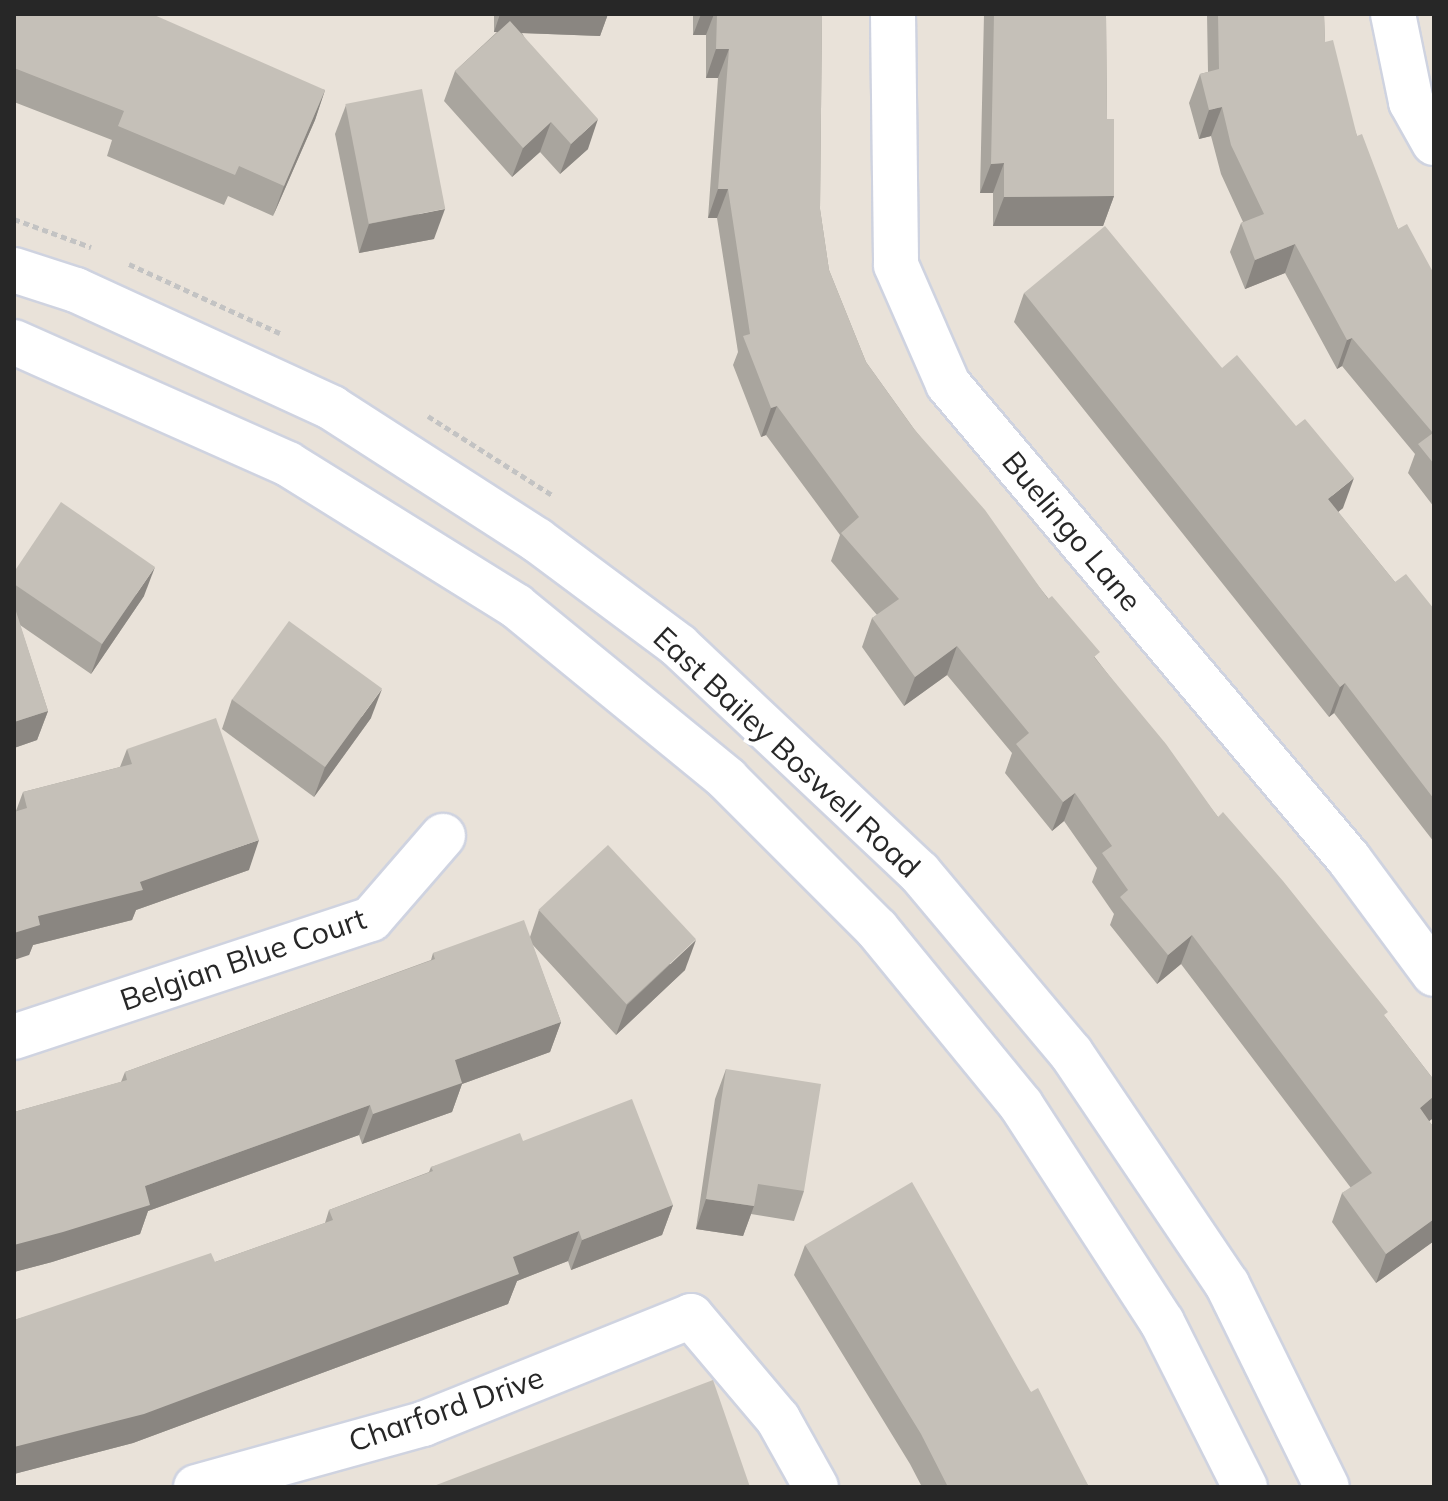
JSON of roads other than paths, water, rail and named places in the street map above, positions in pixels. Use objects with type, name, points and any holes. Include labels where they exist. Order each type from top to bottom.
[{"type":"street","name":"Buelingo Lane","points":[[893,14],[896,265],[948,384],[1349,859],[1434,974]]},
{"type":"street","points":[[1393,14],[1411,102],[1434,143]]},
{"type":"street","name":"East Bailey Boswell Road","points":[[14,270],[76,290],[332,408],[537,540],[679,646],[919,872],[1071,1053],[1227,1284],[1327,1487]]},
{"type":"street","name":"East Bailey Boswell Road","points":[[14,342],[288,464],[516,606],[727,779],[877,929],[1021,1105],[1162,1322],[1245,1487]]},
{"type":"street","name":"Belgian Blue Court","points":[[14,1037],[371,919],[443,836]]},
{"type":"street","name":"Charford Drive","points":[[196,1487],[423,1424],[691,1316],[778,1419],[816,1487]]}]
